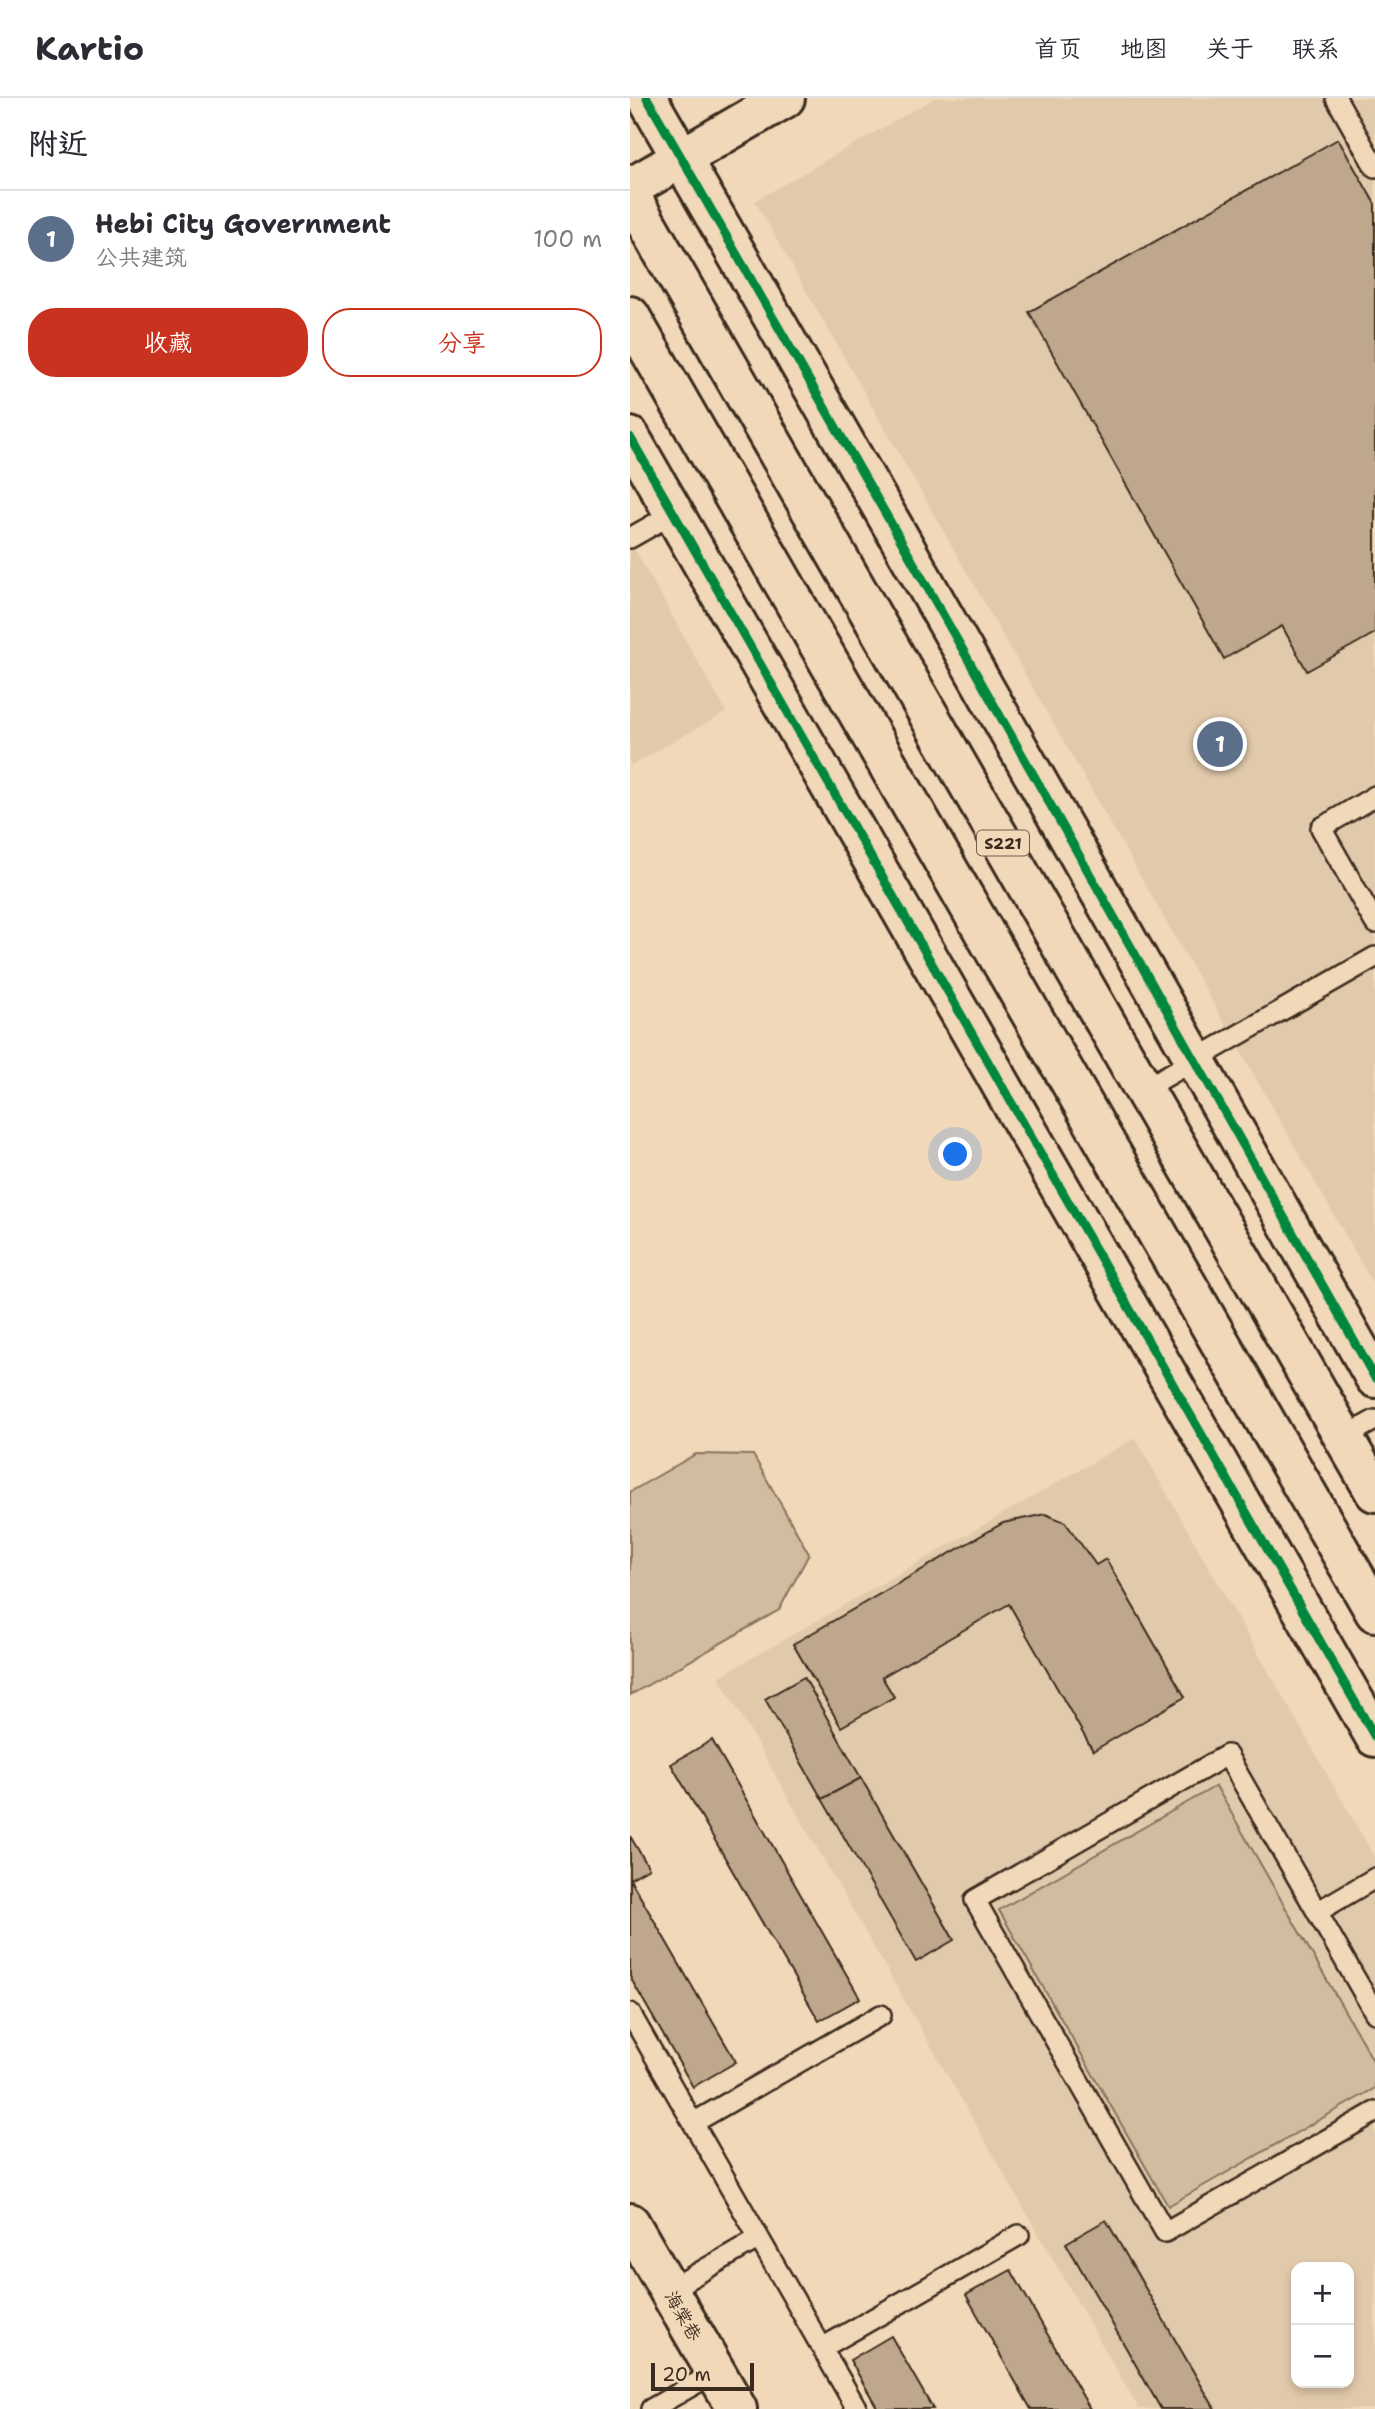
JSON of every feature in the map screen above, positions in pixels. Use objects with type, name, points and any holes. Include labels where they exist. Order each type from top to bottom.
[{"type":"street","points":[[647,98],[1375,1378]]},
{"type":"street","points":[[630,188],[785,98]]},
{"type":"street","name":"S221","points":[[630,195],[1144,1089],[1359,1428],[1375,1492]]},
{"type":"street","points":[[630,316],[1375,1612]]},
{"type":"street","points":[[630,437],[1375,1737]]},
{"type":"street","name":"海棠巷","points":[[630,2223],[737,2409]]},
{"type":"lane","points":[[1336,98],[1375,167]]},
{"type":"lane","points":[[630,538],[674,513]]},
{"type":"lane","points":[[1375,796],[1321,828],[1375,923]]},
{"type":"lane","points":[[1144,1089],[1375,957]]},
{"type":"lane","points":[[1375,2013],[1227,1755],[975,1900],[1165,2232],[1375,2112]]},
{"type":"lane","points":[[1317,1912],[1375,1878]]},
{"type":"lane","points":[[630,2013],[857,2409]]},
{"type":"lane","points":[[693,2123],[881,2015]]},
{"type":"lane","points":[[822,2348],[1020,2235]]},
{"type":"lane","points":[[668,2290],[759,2238]]},
{"type":"lane","points":[[651,2409],[716,2372]]},
{"type":"shaded area","points":[[935,98],[1375,98],[1375,1287],[755,201]]},
{"type":"shaded area","points":[[630,541],[726,712],[630,766]]},
{"type":"shaded area","points":[[1135,1438],[1375,1858],[1375,2409],[1139,2409],[719,1677]]},
{"type":"shaded area","points":[[696,1454],[753,1455],[809,1554],[779,1610],[630,1695],[630,1492]]},
{"type":"shaded area","points":[[1216,1786],[1375,2064],[1375,2088],[1168,2206],[999,1910]]},
{"type":"building","points":[[1338,139],[1375,204],[1375,633],[1307,671],[1282,626],[1224,659],[1029,312]]},
{"type":"building","points":[[1045,1514],[1065,1522],[1096,1565],[1106,1559],[1185,1697],[1093,1751],[1009,1604],[882,1677],[894,1697],[841,1727],[793,1644],[1003,1523]]},
{"type":"building","points":[[804,1677],[861,1778],[822,1799],[765,1699]]},
{"type":"building","points":[[712,1740],[860,1998],[819,2021],[671,1764]]},
{"type":"building","points":[[861,1778],[954,1940],[916,1962],[822,1799]]},
{"type":"building","points":[[630,1836],[649,1868],[630,1879]]},
{"type":"building","points":[[630,1879],[736,2062],[693,2087],[630,1977]]},
{"type":"building","points":[[1106,2220],[1215,2409],[1161,2409],[1066,2243]]},
{"type":"building","points":[[1011,2270],[1090,2409],[1031,2409],[966,2295]]},
{"type":"building","points":[[891,2336],[933,2409],[878,2409],[850,2360]]},
{"type":"cycle path","points":[[647,98],[1375,1378]]},
{"type":"cycle path","points":[[630,437],[1375,1737]]},
{"type":"place","name":"Hebi City Government","points":[[1220,744]]}]
